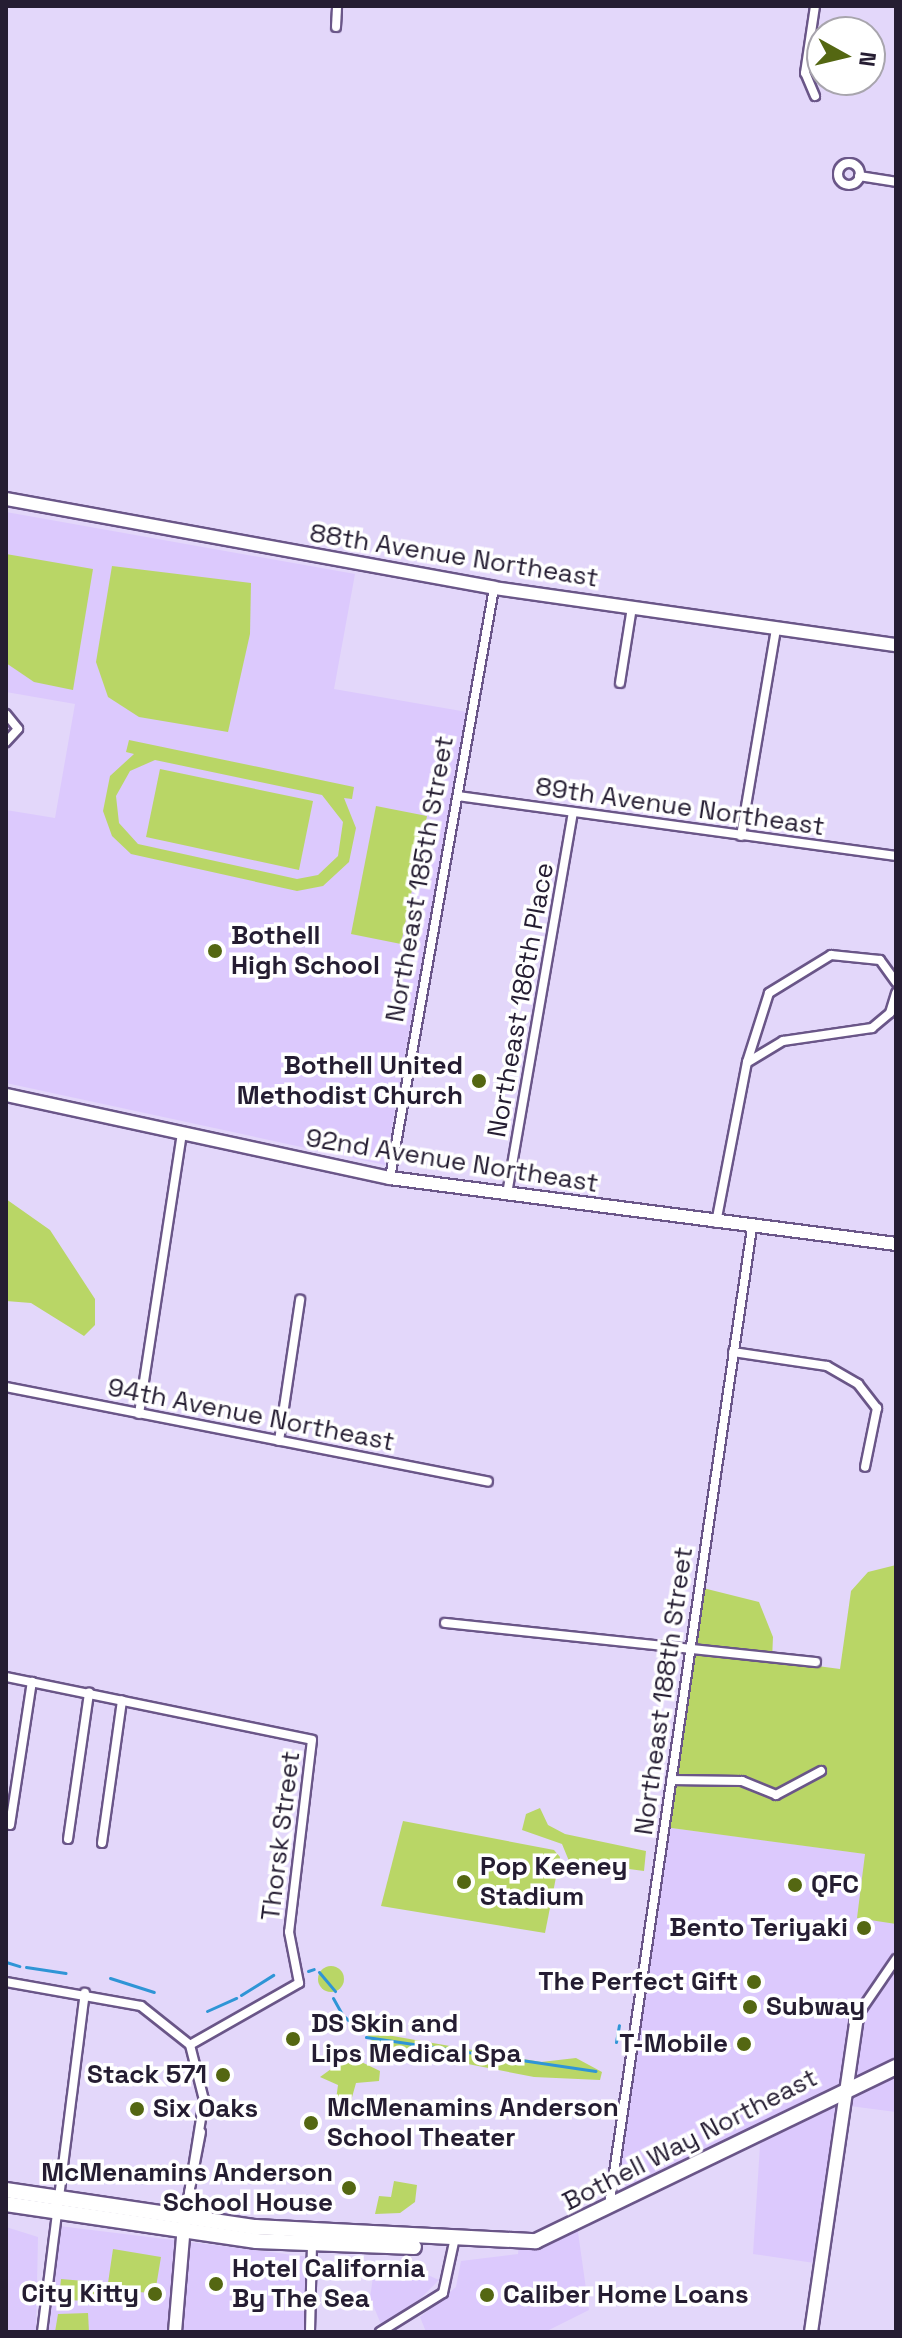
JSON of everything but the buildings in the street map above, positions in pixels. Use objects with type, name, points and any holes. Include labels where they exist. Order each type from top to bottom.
[{"type":"main road","name":"Bothell Way Northeast","points":[[6,2190],[185,2218],[312,2246],[536,2241],[847,2087],[896,2067]]},
{"type":"main road","name":"Bothell Way Northeast","points":[[6,2204],[53,2212],[185,2218],[454,2242]]},
{"type":"street","points":[[336,27],[337,6]]},
{"type":"street","points":[[859,176],[896,182]]},
{"type":"street","name":"88th Avenue Northeast","points":[[6,499],[494,588],[896,645]]},
{"type":"street","name":"Northeast 185th Street","points":[[390,1178],[494,588]]},
{"type":"street","points":[[620,683],[632,607]]},
{"type":"street","points":[[741,836],[776,628]]},
{"type":"street","points":[[6,714],[18,729],[6,742]]},
{"type":"street","name":"89th Avenue Northeast","points":[[458,796],[896,856]]},
{"type":"street","name":"Northeast 186th Place","points":[[507,1194],[573,813]]},
{"type":"street","points":[[716,1224],[747,1062],[769,993],[806,964],[864,953],[887,966],[896,982]]},
{"type":"street","points":[[747,1062],[783,1041],[872,1028],[890,1013],[896,993]]},
{"type":"street","name":"92nd Avenue Northeast","points":[[6,1095],[390,1178],[716,1224],[896,1244]]},
{"type":"street","points":[[139,1414],[182,1134]]},
{"type":"street","name":"Northeast 188th Street","points":[[609,2207],[752,1228]]},
{"type":"street","points":[[279,1441],[300,1300]]},
{"type":"street","points":[[733,1352],[827,1366],[858,1384],[877,1408],[865,1467]]},
{"type":"street","name":"94th Avenue Northeast","points":[[6,1387],[488,1482]]},
{"type":"street","points":[[445,1623],[816,1662]]},
{"type":"street","points":[[6,1677],[122,1700],[102,1843]]},
{"type":"street","points":[[10,1825],[32,1682]]},
{"type":"street","points":[[68,1839],[89,1693]]},
{"type":"street","name":"Thorsk Street","points":[[122,1700],[312,1740],[289,1932],[299,1983],[190,2045]]},
{"type":"street","points":[[671,1780],[742,1781],[776,1795],[821,1771]]},
{"type":"street","points":[[811,2332],[857,2016],[896,1959]]},
{"type":"street","points":[[6,1982],[85,1993],[141,2006],[190,2045],[204,2100],[185,2218],[175,2332]]},
{"type":"street","points":[[42,2332],[53,2212],[85,1993]]},
{"type":"street","points":[[380,2332],[443,2293],[454,2242]]},
{"type":"street","points":[[310,2332],[312,2246]]},
{"type":"shaded area","name":"Bothell High School","points":[[6,512],[355,574],[334,689],[467,712],[385,1165],[6,1083],[6,810],[55,818],[75,704],[6,692]]},
{"type":"shaded area","points":[[664,1827],[866,1854],[896,1923],[896,2112],[842,2105],[821,2264],[753,2254],[761,2130],[609,2207]]},
{"type":"shaded area","points":[[51,2225],[310,2257],[310,2332],[42,2332]]},
{"type":"shaded area","points":[[577,2225],[589,2310],[545,2332],[426,2332],[420,2317],[456,2287],[461,2261],[518,2254],[519,2243]]},
{"type":"shaded area","points":[[6,2227],[38,2237],[36,2332],[6,2332]]},
{"type":"shaded area","points":[[374,2270],[421,2272],[439,2280],[408,2311],[381,2324],[370,2298]]},
{"type":"green space","points":[[6,554],[93,569],[73,690],[34,682],[6,663]]},
{"type":"green space","points":[[112,566],[251,583],[250,634],[228,732],[139,717],[108,697],[96,662]]},
{"type":"green space","points":[[129,740],[354,787],[352,799],[344,798],[356,828],[349,862],[323,886],[297,891],[131,854],[112,836],[103,811],[110,776],[134,754],[126,752]],"holes":[[[155,760],[322,795],[343,822],[338,856],[318,875],[297,879],[138,844],[119,823],[116,796],[130,771]]]},
{"type":"green space","points":[[160,769],[313,801],[299,870],[146,837]]},
{"type":"green space","points":[[376,806],[427,816],[401,944],[351,934]]},
{"type":"green space","points":[[6,1199],[50,1230],[95,1299],[95,1325],[84,1336],[31,1303],[6,1301]]},
{"type":"green space","points":[[896,1565],[896,1924],[857,1918],[865,1854],[664,1827],[699,1587],[759,1602],[773,1637],[772,1660],[840,1669],[851,1591],[868,1572]]},
{"type":"green space","points":[[540,1808],[548,1825],[565,1834],[646,1851],[644,1871],[569,1861],[562,1844],[522,1830],[526,1814]]},
{"type":"green space","points":[[403,1821],[554,1850],[560,1857],[545,1933],[381,1906]]},
{"type":"green space","points":[[331,1966],[340,1970],[344,1979],[340,1988],[331,1992],[322,1988],[318,1979],[322,1970]]},
{"type":"green space","points":[[364,2031],[541,2062],[576,2058],[602,2072],[600,2080],[534,2077],[376,2046]]},
{"type":"green space","points":[[349,2056],[380,2071],[379,2081],[356,2083],[349,2108],[335,2107],[338,2085],[320,2077]]},
{"type":"green space","points":[[394,2181],[417,2185],[415,2202],[400,2213],[375,2214],[379,2196],[391,2197]]},
{"type":"green space","points":[[113,2249],[161,2257],[155,2293],[101,2290],[98,2301],[59,2300],[61,2279],[108,2283]]},
{"type":"green space","points":[[88,2313],[89,2332],[55,2332],[58,2314]]},
{"type":"waterway","points":[[6,1962],[19,1966]]},
{"type":"waterway","points":[[26,1967],[66,1973]]},
{"type":"waterway","points":[[308,1971],[314,1969]]},
{"type":"waterway","points":[[319,1972],[335,1991]]},
{"type":"waterway","points":[[241,1995],[273,1975]]},
{"type":"waterway","points":[[110,1978],[154,1992]]},
{"type":"waterway","points":[[207,2011],[236,1998]]},
{"type":"waterway","points":[[333,1998],[342,2014]]},
{"type":"waterway","points":[[345,2017],[349,2021]]},
{"type":"waterway","points":[[616,2042],[619,2025]]},
{"type":"waterway","points":[[366,2037],[595,2071]]},
{"type":"place","name":"Bothell High School","points":[[215,951]]},
{"type":"place","name":"Bothell United Methodist Church","points":[[479,1081]]},
{"type":"place","name":"Pop Keeney Stadium","points":[[464,1882]]},
{"type":"place","name":"QFC","points":[[795,1885]]},
{"type":"place","name":"Bento Teriyaki","points":[[864,1928]]},
{"type":"place","name":"The Perfect Gift","points":[[754,1982]]},
{"type":"place","name":"Subway","points":[[750,2007]]},
{"type":"place","name":"DS Skin and Lips Medical Spa","points":[[293,2039]]},
{"type":"place","name":"T-Mobile","points":[[744,2044]]},
{"type":"place","name":"Stack 571","points":[[223,2075]]},
{"type":"place","name":"Six Oaks","points":[[137,2109]]},
{"type":"place","name":"McMenamins Anderson School Theater","points":[[311,2123]]},
{"type":"place","name":"McMenamins Anderson School House","points":[[349,2188]]},
{"type":"place","name":"Hotel California By The Sea","points":[[216,2284]]},
{"type":"place","name":"City Kitty","points":[[155,2294]]},
{"type":"place","name":"Caliber Home Loans","points":[[487,2295]]}]
